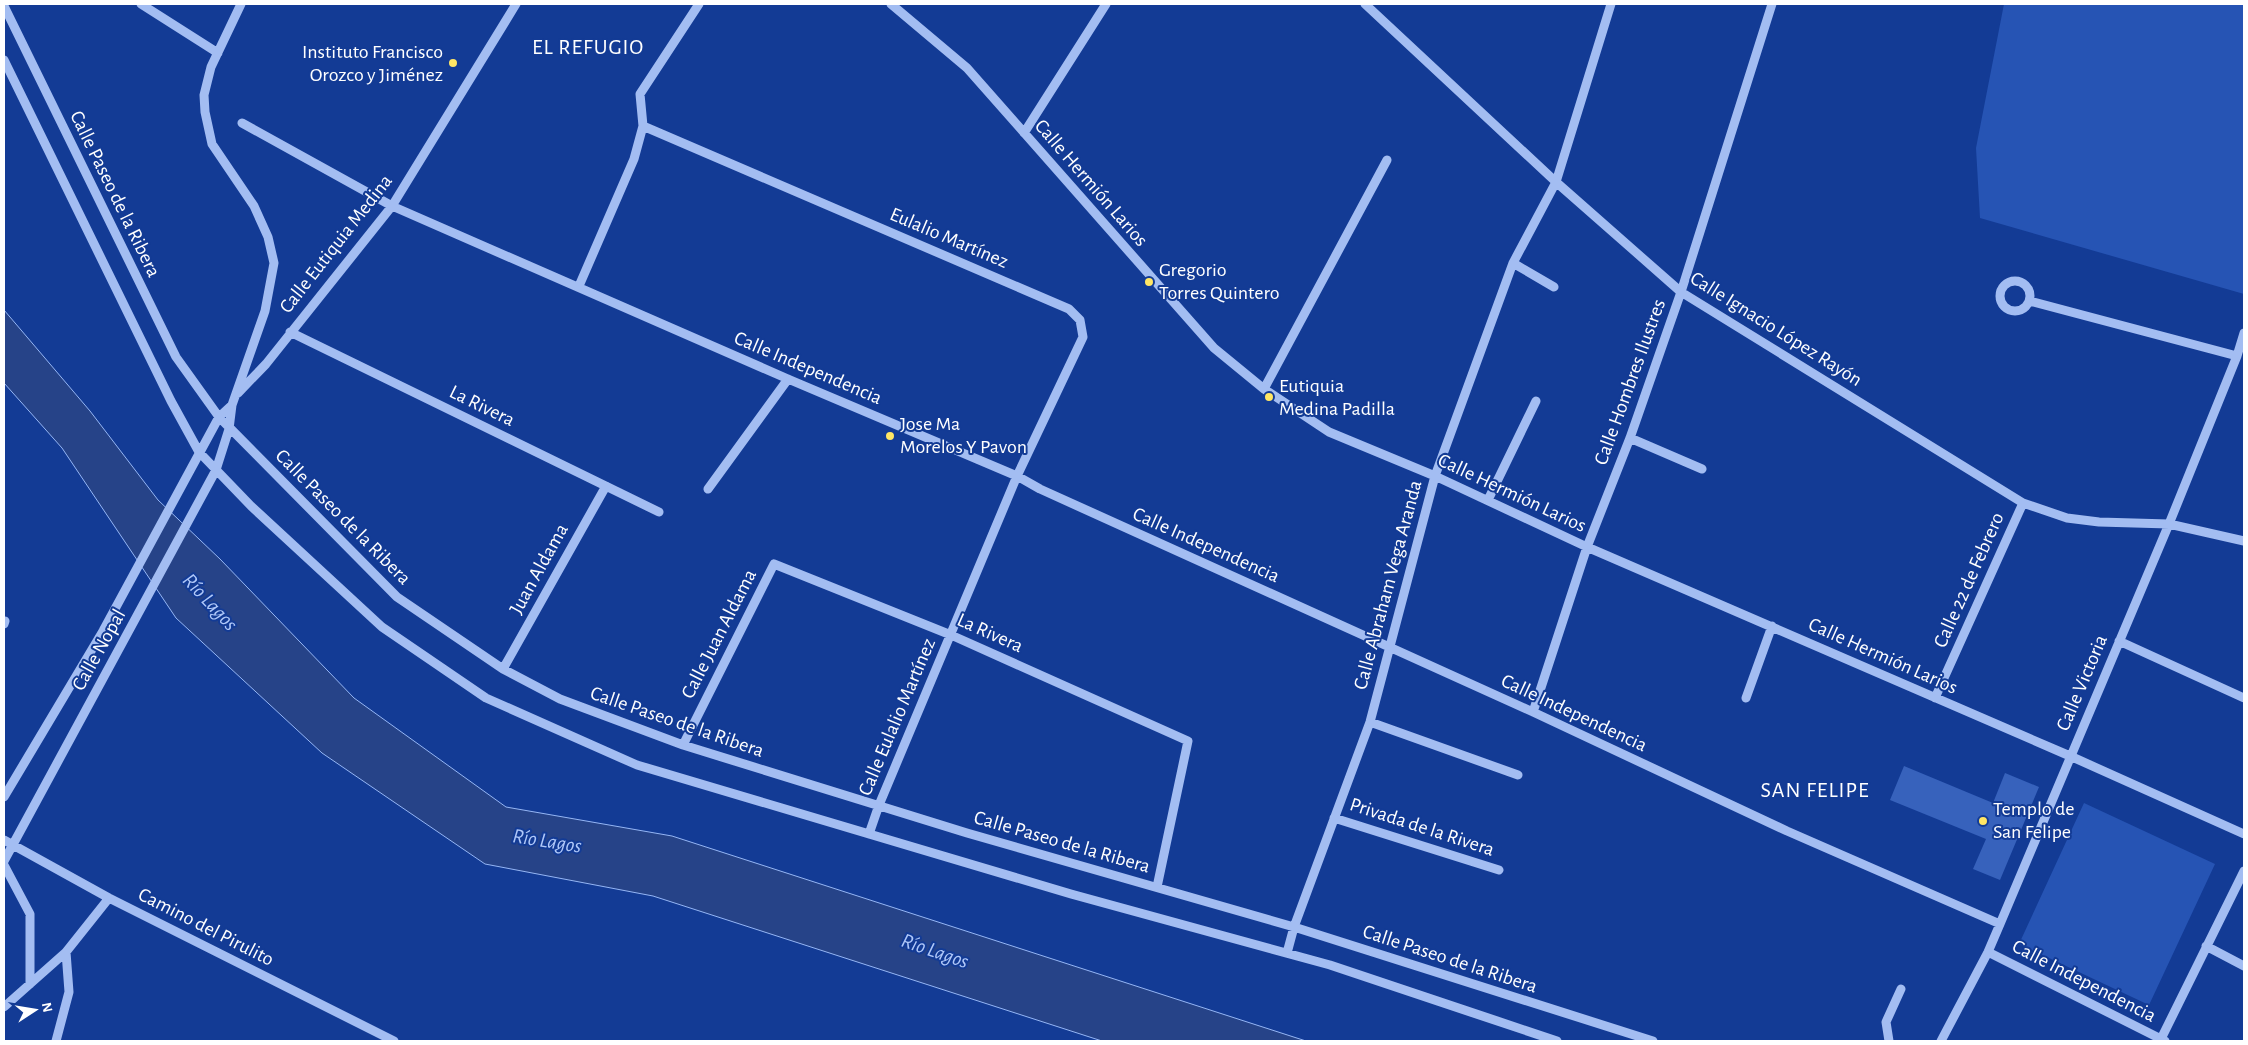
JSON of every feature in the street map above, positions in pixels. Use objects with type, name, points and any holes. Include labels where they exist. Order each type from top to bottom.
[{"type":"street","points":[[141,4],[218,53]]},
{"type":"street","points":[[232,405],[265,311],[274,263],[268,237],[254,206],[212,144],[205,112],[204,95],[211,67],[241,4]]},
{"type":"street","name":"Calle Eutiquia Medina","points":[[236,395],[266,364],[392,206],[516,4]]},
{"type":"street","points":[[579,286],[634,159],[643,126],[640,94],[699,4]]},
{"type":"street","name":"Calle Hermión Larios","points":[[891,4],[966,68],[1214,348],[1264,389],[1329,432],[1435,476],[1587,547],[2070,756],[2244,834]]},
{"type":"street","points":[[1024,133],[1106,4]]},
{"type":"street","name":"Calle Ignacio López Rayón","points":[[1365,4],[1556,182],[1681,292],[2023,503],[2067,518],[2099,522],[2169,524],[2244,541]]},
{"type":"street","name":"Calle Abraham Vega Aranda","points":[[1287,954],[1294,927],[1370,722],[1435,476],[1513,264],[1556,182],[1611,4]]},
{"type":"street","name":"Calle Hombres Ilustres","points":[[1533,712],[1587,547],[1630,438],[1681,292],[1772,4]]},
{"type":"street","name":"Calle Paseo de la Ribera","points":[[4,6],[176,357],[219,417],[397,597],[503,669],[560,699],[683,745],[967,834],[1294,927],[1653,1041]]},
{"type":"street","name":"Calle Paseo de la Ribera","points":[[4,60],[167,392],[199,452],[251,506],[382,627],[486,698],[637,765],[1071,894],[1330,965],[1557,1041]]},
{"type":"street","name":"Calle Independencia","points":[[242,123],[392,206],[579,286],[788,379],[1017,476],[1533,712],[1787,831],[2000,924]]},
{"type":"street","name":"Eulalio Martínez","points":[[643,126],[1069,309],[1080,320],[1083,337],[1017,476]]},
{"type":"street","points":[[1264,389],[1387,160]]},
{"type":"street","points":[[1513,264],[1554,287]]},
{"type":"street","points":[[2030,301],[2237,356]]},
{"type":"street","name":"La Rivera","points":[[290,332],[659,512]]},
{"type":"street","name":"Calle Victoria","points":[[1941,1041],[1988,952],[2000,924],[2169,524],[2237,356],[2244,333]]},
{"type":"street","points":[[708,489],[788,379]]},
{"type":"street","points":[[1488,500],[1536,401]]},
{"type":"street","name":"Calle Nopal","points":[[4,797],[103,631],[219,417],[232,405]]},
{"type":"street","name":"Calle Nopal","points":[[4,861],[211,481],[230,429],[232,405]]},
{"type":"street","points":[[1630,438],[1702,469]]},
{"type":"street","name":"Calle Eulalio Martínez","points":[[869,834],[1017,476]]},
{"type":"street","name":"Juan Aldama","points":[[503,669],[606,486]]},
{"type":"street","name":"Calle 22 de Febrero","points":[[1935,698],[2023,503]]},
{"type":"street","name":"La Rivera","points":[[774,564],[951,635],[1188,741],[1157,887]]},
{"type":"street","name":"Calle Juan Aldama","points":[[683,745],[774,564]]},
{"type":"street","points":[[1746,698],[1772,626]]},
{"type":"street","points":[[2119,641],[2244,698]]},
{"type":"street","points":[[1370,722],[1518,775]]},
{"type":"street","name":"Privada de la Rivera","points":[[1334,818],[1499,870]]},
{"type":"street","name":"Camino del Pirulito","points":[[4,840],[109,898],[394,1041]]},
{"type":"street","points":[[4,865],[30,914],[30,984]]},
{"type":"street","points":[[2163,1040],[2206,946],[2244,871]]},
{"type":"street","points":[[4,1007],[66,952],[109,898]]},
{"type":"street","points":[[2206,946],[2244,966]]},
{"type":"street","points":[[56,1041],[69,992],[66,952]]},
{"type":"street","name":"Calle Independencia","points":[[1988,952],[2163,1040]]},
{"type":"street","points":[[1889,1041],[1886,1022],[1901,989]]},
{"type":"shaded area","points":[[2004,4],[2244,4],[2244,294],[1980,218],[1976,148]]},
{"type":"shaded area","points":[[2084,803],[2215,864],[2149,1005],[2019,944]]},
{"type":"water","name":"Río Lagos","points":[[4,310],[90,411],[158,500],[220,559],[354,698],[506,807],[672,836],[1306,1041],[1102,1041],[653,896],[485,864],[322,753],[176,618],[62,448],[4,383]]},
{"type":"building","name":"Templo de San Felipe","points":[[1904,766],[1993,803],[2005,773],[2039,787],[2000,880],[1973,869],[1986,839],[1890,800]]},
{"type":"place","name":"Instituto Francisco Orozco y Jiménez","points":[[453,63]]},
{"type":"place","name":"Gregorio Torres Quintero","points":[[1149,282]]},
{"type":"place","name":"Eutiquia Medina Padilla","points":[[1269,397]]},
{"type":"place","name":"Jose Ma Morelos Y Pavon","points":[[890,436]]},
{"type":"place","name":"Templo de San Felipe","points":[[1983,821]]},
{"type":"district","name":"EL REFUGIO","points":[[588,47]]},
{"type":"district","name":"SAN FELIPE","points":[[1815,790]]}]
